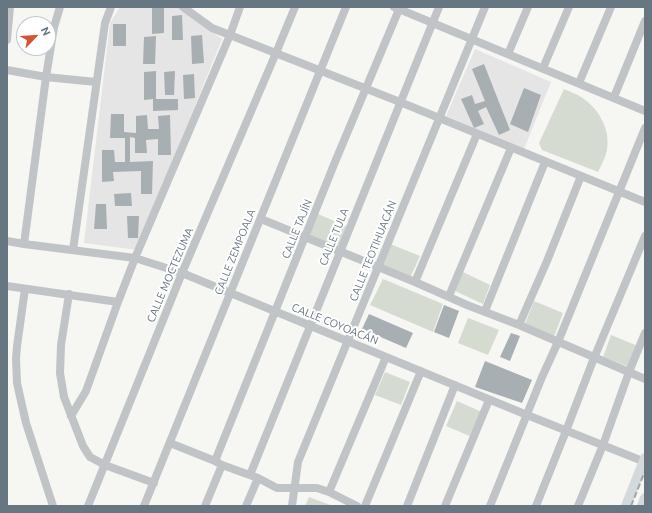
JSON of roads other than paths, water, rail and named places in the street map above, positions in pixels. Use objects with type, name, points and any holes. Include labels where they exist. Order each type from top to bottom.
[{"type":"main road","points":[[626,506],[644,461]]},
{"type":"main road","points":[[642,506],[645,498]]},
{"type":"street","points":[[7,40],[10,7]]},
{"type":"street","points":[[24,244],[46,77],[54,27],[60,7]]},
{"type":"street","points":[[73,250],[105,23],[111,7]]},
{"type":"street","points":[[183,7],[212,28],[321,70],[645,202]]},
{"type":"street","points":[[71,416],[86,391],[135,258],[230,35],[240,7]]},
{"type":"street","name":"CALLE MOCTEZUMA","points":[[88,506],[182,273],[295,7]]},
{"type":"street","name":"CALLE ZEMPOALA","points":[[144,506],[346,7]]},
{"type":"street","name":"CALLE TULA","points":[[250,475],[439,7]]},
{"type":"street","name":"CALLE TEOTIHUACÁN","points":[[292,506],[298,462],[438,118],[485,7]]},
{"type":"street","points":[[508,54],[528,7]]},
{"type":"street","points":[[543,68],[569,7]]},
{"type":"street","points":[[579,83],[611,7]]},
{"type":"street","points":[[398,8],[645,111]]},
{"type":"street","name":"CALLE TAJÍN","points":[[205,506],[219,463],[276,312],[398,8]]},
{"type":"street","points":[[614,97],[645,20]]},
{"type":"street","points":[[7,70],[46,77],[96,82]]},
{"type":"street","points":[[490,506],[526,415],[558,342],[645,128]]},
{"type":"street","points":[[415,282],[477,134]]},
{"type":"street","points":[[449,296],[511,148]]},
{"type":"street","points":[[485,311],[545,162]]},
{"type":"street","points":[[519,325],[547,261],[581,176]]},
{"type":"street","points":[[261,219],[306,236],[467,305],[485,311],[594,358],[645,378]]},
{"type":"street","points":[[536,506],[594,358],[645,236]]},
{"type":"street","name":"CALLE COYOACÁN","points":[[7,241],[135,258],[182,273],[489,400],[644,461]]},
{"type":"street","points":[[7,286],[118,302]]},
{"type":"street","points":[[25,289],[16,359],[17,383],[26,423],[53,506]]},
{"type":"street","points":[[69,294],[61,345],[60,373],[64,397],[86,453],[90,457],[105,465],[154,483]]},
{"type":"street","points":[[578,506],[603,445],[629,372],[645,333]]},
{"type":"street","points":[[329,492],[386,357]]},
{"type":"street","points":[[365,506],[421,371]]},
{"type":"street","points":[[407,506],[454,385]]},
{"type":"street","points":[[445,506],[489,400]]},
{"type":"street","points":[[170,443],[258,478],[277,488],[317,488],[329,492],[357,506]]},
{"type":"street","points":[[246,506],[258,478]]},
{"type":"railway","points":[[631,506],[645,471]]}]
